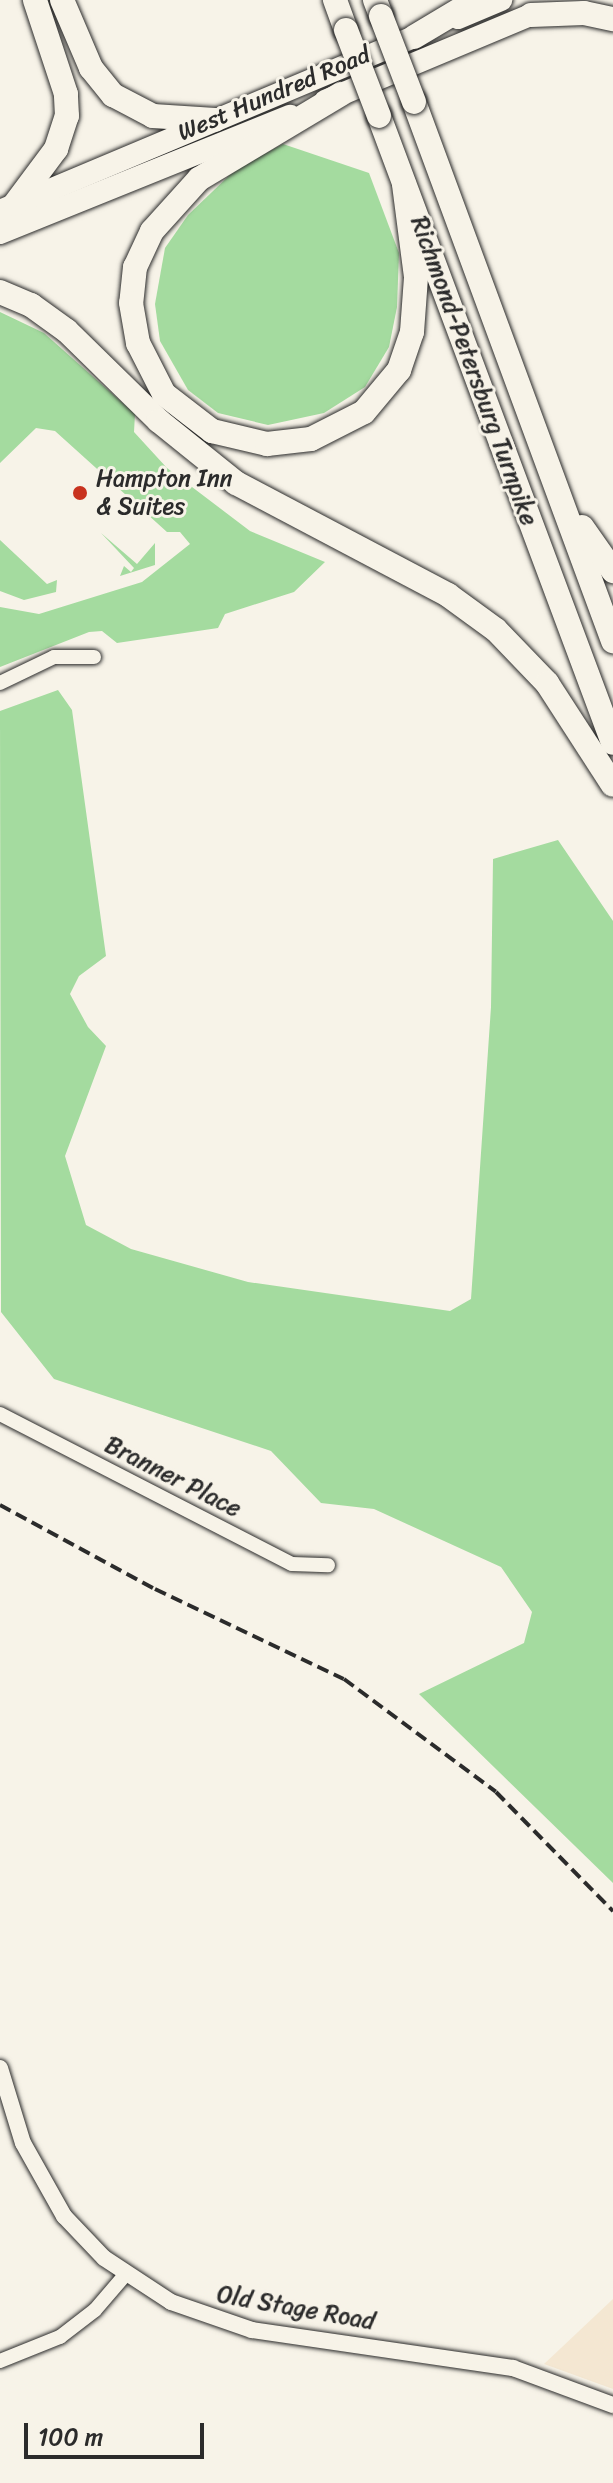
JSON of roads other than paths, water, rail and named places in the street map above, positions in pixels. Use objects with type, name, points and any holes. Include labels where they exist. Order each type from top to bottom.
[{"type":"highway","points":[[8,208],[56,149],[67,116],[66,94],[35,0]]},
{"type":"highway","points":[[62,0],[91,68],[113,95],[153,116],[215,120]]},
{"type":"highway","name":"Richmond-Petersburg Turnpike","points":[[335,0],[613,743]]},
{"type":"highway","points":[[414,37],[476,0]]},
{"type":"highway","name":"Richmond-Petersburg Turnpike","points":[[378,8],[613,641]]},
{"type":"highway","points":[[531,15],[584,13],[613,19]]},
{"type":"highway","points":[[341,94],[199,179],[152,231],[135,267],[131,303],[138,343],[164,394],[212,431],[267,444],[311,439],[364,412],[399,370],[412,332],[416,277],[404,184]]},
{"type":"highway","points":[[0,292],[31,305],[67,331],[159,421],[236,483],[448,595],[496,630],[547,683],[613,785]]},
{"type":"highway","points":[[554,481],[613,571]]},
{"type":"main road","name":"West Hundred Road","points":[[8,208],[501,0]]},
{"type":"main road","name":"West Hundred Road","points":[[0,233],[567,0]]},
{"type":"street","points":[[0,683],[54,657],[94,657]]},
{"type":"street","name":"Branner Place","points":[[0,1414],[292,1564],[328,1565]]},
{"type":"street","name":"Old Stage Road","points":[[0,2068],[23,2143],[49,2194],[81,2236],[125,2275],[171,2302],[224,2323],[513,2368],[578,2388],[613,2405]]},
{"type":"street","points":[[0,2361],[39,2348],[79,2323],[125,2275]]},
{"type":"railway","points":[[0,1505],[155,1589],[344,1679],[496,1792],[613,1911]]},
{"type":"place","name":"Hampton Inn & Suites","points":[[80,493]]}]
